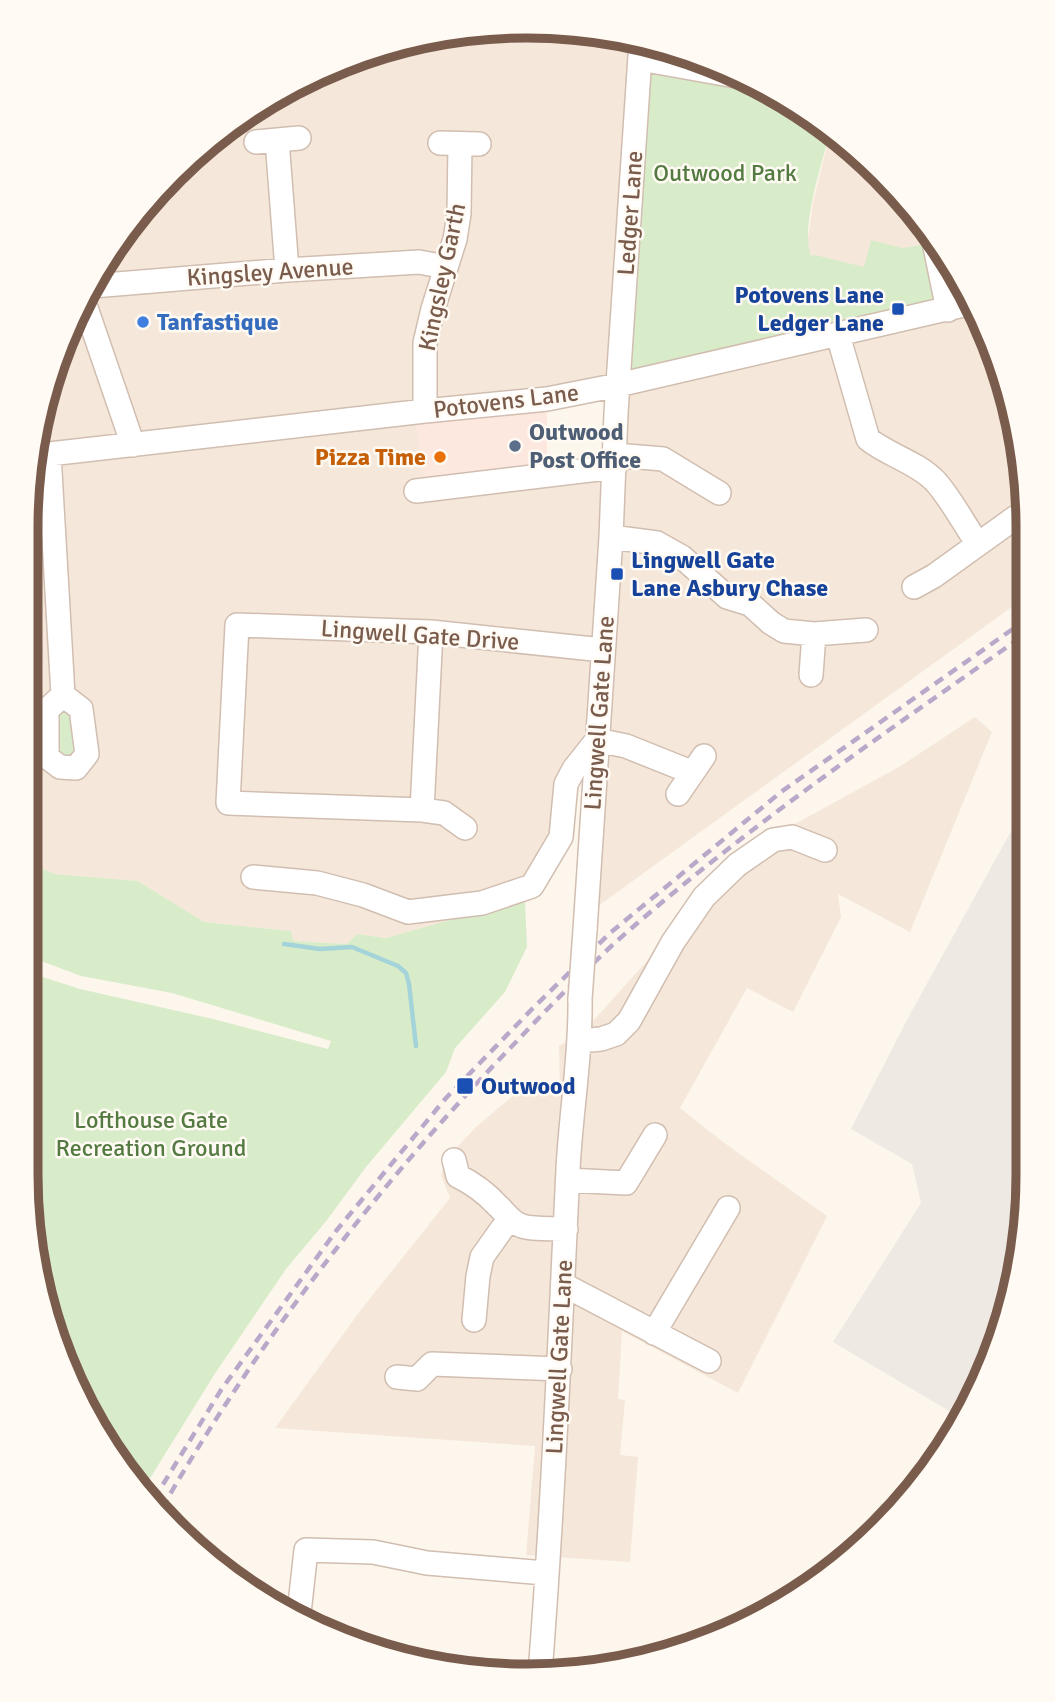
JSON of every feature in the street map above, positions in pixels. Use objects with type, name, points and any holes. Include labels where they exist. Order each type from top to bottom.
[{"type":"street","name":"Ledger Lane","points":[[618,385],[640,52]]},
{"type":"street","points":[[277,140],[287,270]]},
{"type":"street","name":"Kingsley Garth","points":[[425,411],[425,343],[455,239],[459,214],[460,144]]},
{"type":"street","name":"Kingsley Avenue","points":[[103,285],[419,262],[446,267]]},
{"type":"street","points":[[938,263],[948,310]]},
{"type":"street","name":"Potovens Lane","points":[[44,455],[547,399],[963,306]]},
{"type":"street","points":[[88,313],[133,445]]},
{"type":"street","points":[[838,335],[868,439],[934,480],[978,544]]},
{"type":"street","name":"Lingwell Gate Lane","points":[[541,1663],[560,1369],[568,1180],[581,1041],[580,999],[611,537],[618,385]]},
{"type":"street","points":[[416,491],[615,461],[663,458],[719,493]]},
{"type":"street","points":[[42,475],[63,695]]},
{"type":"street","points":[[914,587],[934,576],[1016,517]]},
{"type":"street","points":[[611,537],[657,543],[682,557],[727,597],[750,604],[784,631],[814,634],[866,630]]},
{"type":"street","name":"Lingwell Gate Drive","points":[[422,810],[228,803],[237,625],[431,632],[603,650]]},
{"type":"street","points":[[431,632],[422,810],[444,813],[466,828]]},
{"type":"street","points":[[811,675],[814,634]]},
{"type":"street","points":[[253,877],[317,883],[363,895],[408,912],[482,903],[532,886],[561,837],[566,783],[597,740],[697,764],[678,794]]},
{"type":"street","points":[[581,1041],[616,1034],[629,1021],[673,942],[704,897],[737,865],[773,840],[792,837],[825,850]]},
{"type":"street","points":[[568,1180],[626,1183],[655,1136]]},
{"type":"street","points":[[454,1160],[457,1176],[471,1183],[520,1226],[566,1228]]},
{"type":"street","points":[[654,1333],[728,1208]]},
{"type":"street","points":[[474,1320],[482,1257],[509,1219]]},
{"type":"street","points":[[564,1285],[709,1361]]},
{"type":"street","points":[[410,1383],[432,1364],[560,1369]]},
{"type":"street","points":[[300,1607],[306,1550],[373,1552],[427,1563],[545,1573]]},
{"type":"shaded area","points":[[528,38],[623,48],[650,54],[838,335],[807,246],[813,202],[828,142],[850,160],[895,205],[934,256],[966,311],[991,370],[1000,401],[1015,496],[1016,604],[587,914],[597,741],[574,769],[561,837],[532,886],[473,915],[386,938],[357,934],[347,944],[292,941],[291,931],[204,922],[138,881],[55,874],[38,867],[38,528],[43,464],[55,401],[64,370],[89,311],[121,256],[160,205],[182,182],[205,160],[256,121],[311,89],[340,76],[370,64],[432,48]],"holes":[[[618,386],[615,467],[427,490],[415,412]]]},
{"type":"shaded area","points":[[547,399],[547,475],[426,490],[414,412]]},
{"type":"shaded area","points":[[975,717],[992,732],[910,932],[838,894],[841,917],[793,1012],[747,988],[680,1108],[827,1216],[738,1393],[622,1331],[618,1399],[625,1400],[620,1455],[638,1457],[630,1562],[526,1555],[535,1446],[275,1428],[360,1311],[450,1198],[441,1175],[446,1159],[476,1127],[515,1094],[560,1093],[559,1046],[584,1031],[740,858],[793,825],[899,767]]},
{"type":"shaded area","points":[[1016,822],[1016,1174],[1012,1238],[991,1332],[954,1414],[833,1342],[921,1203],[912,1164],[851,1129],[908,1018]]},
{"type":"green space","name":"Outwood Park","points":[[640,52],[685,64],[744,89],[799,121],[827,142],[810,211],[808,243],[811,256],[864,267],[871,240],[903,248],[926,244],[963,305],[618,385]]},
{"type":"green space","points":[[63,695],[81,709],[76,768],[47,757]]},
{"type":"green space","name":"Lofthouse Gate Recreation Ground","points":[[38,867],[55,874],[138,881],[204,922],[291,931],[293,941],[347,944],[357,934],[386,938],[525,899],[527,947],[505,992],[455,1048],[446,1072],[366,1167],[286,1269],[214,1375],[148,1482],[121,1446],[89,1391],[64,1332],[48,1270],[38,1174],[38,976],[80,989],[213,1019],[328,1049],[331,1041],[172,993],[81,976],[38,960]]},
{"type":"waterway","points":[[284,944],[320,949],[352,947],[398,966],[406,973],[409,984],[416,1046]]},
{"type":"railway","points":[[157,1494],[221,1390],[336,1231],[446,1098],[534,1007],[610,933],[781,792],[1016,627]]},
{"type":"railway","points":[[165,1503],[281,1323],[370,1206],[466,1095],[566,990],[618,940],[716,858],[870,743],[1016,641]]},
{"type":"place","name":"Potovens Lane Ledger Lane","points":[[898,309]]},
{"type":"place","name":"Tanfastique","points":[[143,322]]},
{"type":"place","name":"Outwood Post Office","points":[[515,446]]},
{"type":"place","name":"Pizza Time","points":[[440,457]]},
{"type":"place","name":"Lingwell Gate Lane Asbury Chase","points":[[617,574]]},
{"type":"place","name":"Outwood","points":[[465,1086]]}]
